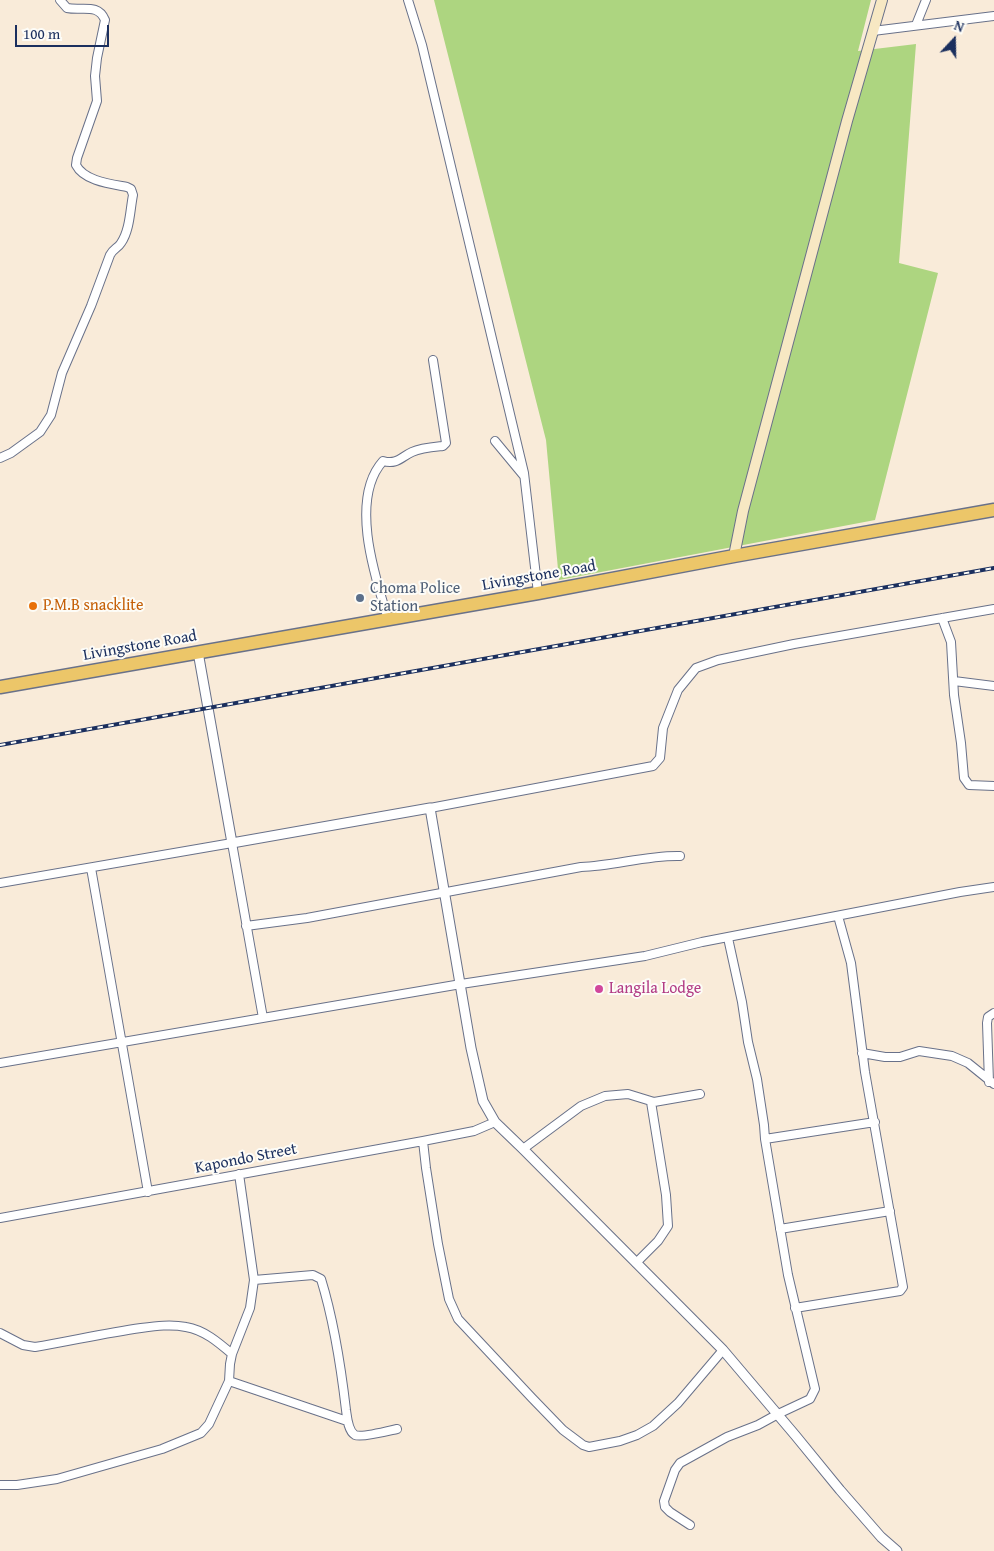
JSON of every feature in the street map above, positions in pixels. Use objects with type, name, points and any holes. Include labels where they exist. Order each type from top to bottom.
[{"type":"highway","name":"Livingstone Road","points":[[0,687],[538,593],[994,510]]},
{"type":"main road","points":[[734,556],[743,511],[882,0]]},
{"type":"street","points":[[0,458],[11,453],[40,432],[51,415],[62,373],[91,306],[112,250],[120,245],[126,232],[133,195],[131,189],[127,187],[93,179],[81,173],[76,165],[97,101],[96,58],[105,20],[103,15],[95,9],[67,8],[60,0]]},
{"type":"street","points":[[408,0],[422,45],[466,223],[524,476],[538,593]]},
{"type":"street","points":[[916,25],[926,0]]},
{"type":"street","points":[[873,31],[994,16]]},
{"type":"street","points":[[388,619],[373,562],[368,533],[368,492],[378,467],[383,461],[390,463],[403,459],[412,452],[443,446],[446,443],[433,360]]},
{"type":"street","points":[[495,442],[524,476]]},
{"type":"street","points":[[0,883],[430,808],[653,766],[660,758],[663,728],[678,690],[696,668],[718,660],[794,644],[994,609]]},
{"type":"street","points":[[942,618],[951,642],[954,696],[966,782],[969,785],[994,786]]},
{"type":"street","points":[[198,652],[263,1018]]},
{"type":"street","points":[[954,681],[994,686]]},
{"type":"street","points":[[430,808],[471,1048],[483,1100],[495,1122],[723,1350],[846,1497],[881,1537],[897,1551]]},
{"type":"street","points":[[246,926],[307,918],[582,867],[680,856]]},
{"type":"street","points":[[91,868],[148,1192]]},
{"type":"street","points":[[0,1064],[461,984],[645,956],[702,942],[994,887]]},
{"type":"street","points":[[795,1308],[900,1291],[903,1281],[862,1052],[851,963],[838,916]]},
{"type":"street","points":[[690,1525],[674,1516],[665,1506],[665,1496],[677,1467],[691,1456],[720,1441],[758,1425],[810,1399],[814,1391],[814,1381],[795,1308],[780,1229],[757,1079],[728,938]]},
{"type":"street","points":[[991,1083],[987,1023],[988,1017],[994,1013]]},
{"type":"street","points":[[862,1052],[885,1057],[900,1057],[919,1051],[952,1056],[968,1063],[991,1083]]},
{"type":"street","points":[[523,1148],[581,1106],[605,1096],[628,1094],[651,1102],[700,1094]]},
{"type":"street","points":[[636,1263],[658,1241],[668,1226],[666,1195],[651,1102]]},
{"type":"street","name":"Kapondo Street","points":[[0,1218],[423,1141],[474,1131],[495,1122]]},
{"type":"street","points":[[765,1139],[875,1122]]},
{"type":"street","points":[[423,1141],[438,1244],[449,1299],[458,1319],[563,1430],[583,1445],[589,1446],[620,1441],[653,1426],[678,1403],[723,1350]]},
{"type":"street","points":[[0,1484],[57,1479],[162,1449],[201,1433],[209,1424],[229,1381],[232,1354],[250,1308],[254,1280],[239,1174]]},
{"type":"street","points":[[780,1229],[890,1211]]},
{"type":"street","points":[[254,1280],[313,1275],[321,1279],[331,1320],[344,1392],[347,1421],[352,1432],[357,1435],[397,1429]]},
{"type":"street","points":[[0,1333],[23,1344],[35,1347],[114,1332],[170,1325],[187,1327],[201,1332],[232,1354]]},
{"type":"street","points":[[229,1381],[347,1421]]},
{"type":"green space","points":[[434,0],[871,0],[858,51],[916,44],[899,263],[938,273],[875,520],[559,580],[546,440]]},
{"type":"railway","points":[[0,745],[994,568]]},
{"type":"place","name":"Choma Police Station","points":[[360,598]]},
{"type":"place","name":"P.M.B snacklite","points":[[33,606]]},
{"type":"place","name":"Langila Lodge","points":[[599,989]]}]
